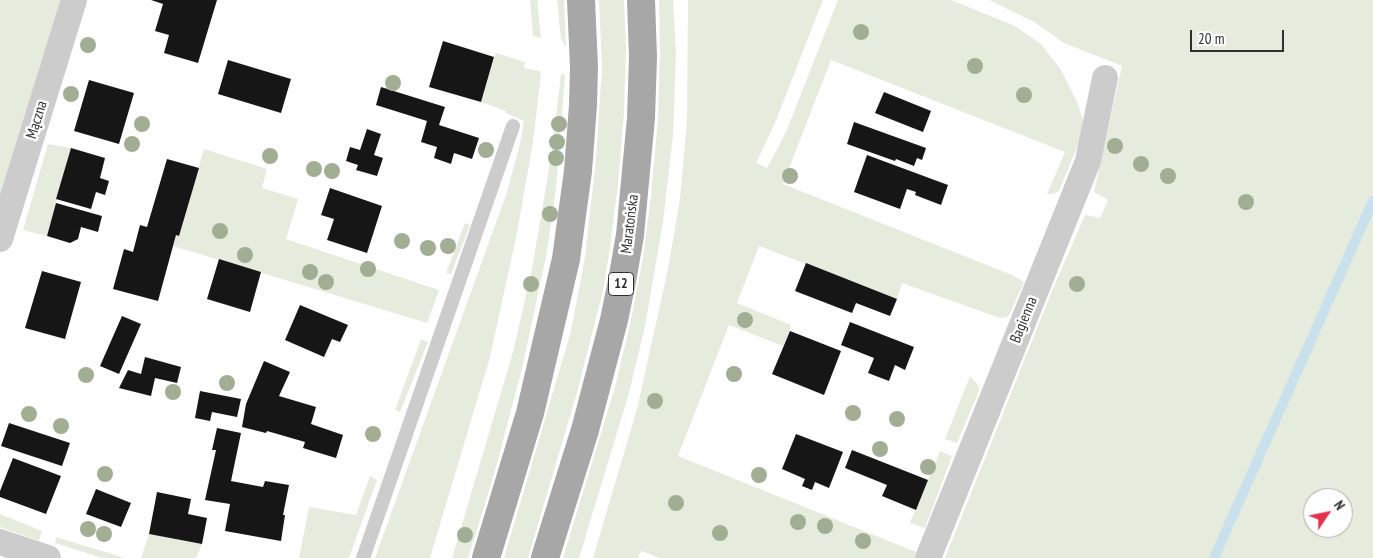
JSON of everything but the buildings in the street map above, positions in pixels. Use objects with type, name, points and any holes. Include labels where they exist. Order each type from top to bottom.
[{"type":"main road","points":[[486,558],[530,413],[566,259],[578,171],[583,105],[584,67],[581,0]]},
{"type":"main road","name":"Maratońska","points":[[545,558],[585,430],[614,320],[630,235],[641,118],[642,0]]},
{"type":"street","name":"Mączna","points":[[0,239],[74,0]]},
{"type":"street","name":"Bagienna","points":[[928,558],[1088,161],[1105,78]]},
{"type":"street","points":[[0,542],[48,558]]},
{"type":"lane","points":[[363,558],[514,126]]},
{"type":"green space","points":[[0,0],[62,0],[0,208]]},
{"type":"green space","points":[[530,0],[537,0],[541,38],[533,36]]},
{"type":"green space","points":[[557,0],[564,0],[566,47],[561,39]]},
{"type":"green space","points":[[599,0],[624,0],[626,48],[624,113],[618,184],[603,291],[576,396],[528,558],[504,558],[571,331],[585,257],[596,159],[602,67]]},
{"type":"green space","points":[[659,0],[673,0],[676,53],[673,135],[663,222],[645,326],[629,393],[579,558],[563,558],[615,387],[643,258],[658,118]]},
{"type":"green space","points":[[688,0],[823,0],[775,123],[756,163],[767,168],[786,132],[838,0],[951,0],[1015,26],[1041,44],[1061,70],[1077,102],[1083,120],[1082,135],[1059,191],[1047,194],[1065,152],[831,60],[783,184],[1012,275],[1024,282],[1009,316],[1003,318],[902,283],[897,299],[759,246],[737,303],[791,325],[790,331],[783,346],[729,325],[678,456],[916,552],[914,558],[660,558],[641,551],[638,558],[593,558],[637,409],[668,269],[680,199],[687,121]]},
{"type":"green space","points":[[989,0],[1373,0],[1373,558],[945,558],[1052,291],[1085,215],[1100,218],[1108,200],[1094,192],[1122,66],[1064,43],[1034,22]]},
{"type":"green space","points":[[496,53],[525,62],[524,68],[539,71],[541,74],[533,142],[517,233],[490,357],[430,558],[375,558],[506,195],[520,144],[524,121],[506,113],[506,111],[481,102]]},
{"type":"green space","points":[[561,74],[565,75],[556,189],[547,252],[522,369],[493,478],[468,558],[452,558],[513,352],[532,269],[552,151]]},
{"type":"green space","points":[[48,144],[71,148],[47,236],[23,230]]},
{"type":"green space","points":[[204,149],[267,169],[262,188],[298,199],[286,239],[439,290],[427,323],[173,246],[176,235],[179,236]]},
{"type":"green space","points":[[465,223],[470,225],[451,274],[446,273]]},
{"type":"green space","points":[[421,339],[428,342],[400,412],[395,410]]},
{"type":"green space","points":[[970,376],[978,385],[979,391],[957,443],[945,439]]},
{"type":"green space","points":[[940,451],[952,456],[925,528],[910,523]]},
{"type":"green space","points":[[370,476],[377,480],[349,558],[299,558],[309,507],[356,515]]},
{"type":"green space","points":[[0,514],[42,531],[39,541],[0,527]]},
{"type":"green space","points":[[149,534],[202,544],[196,558],[141,558]]},
{"type":"green space","points":[[56,537],[122,558],[102,558],[55,543]]},
{"type":"waterway","points":[[1214,558],[1373,201]]}]
